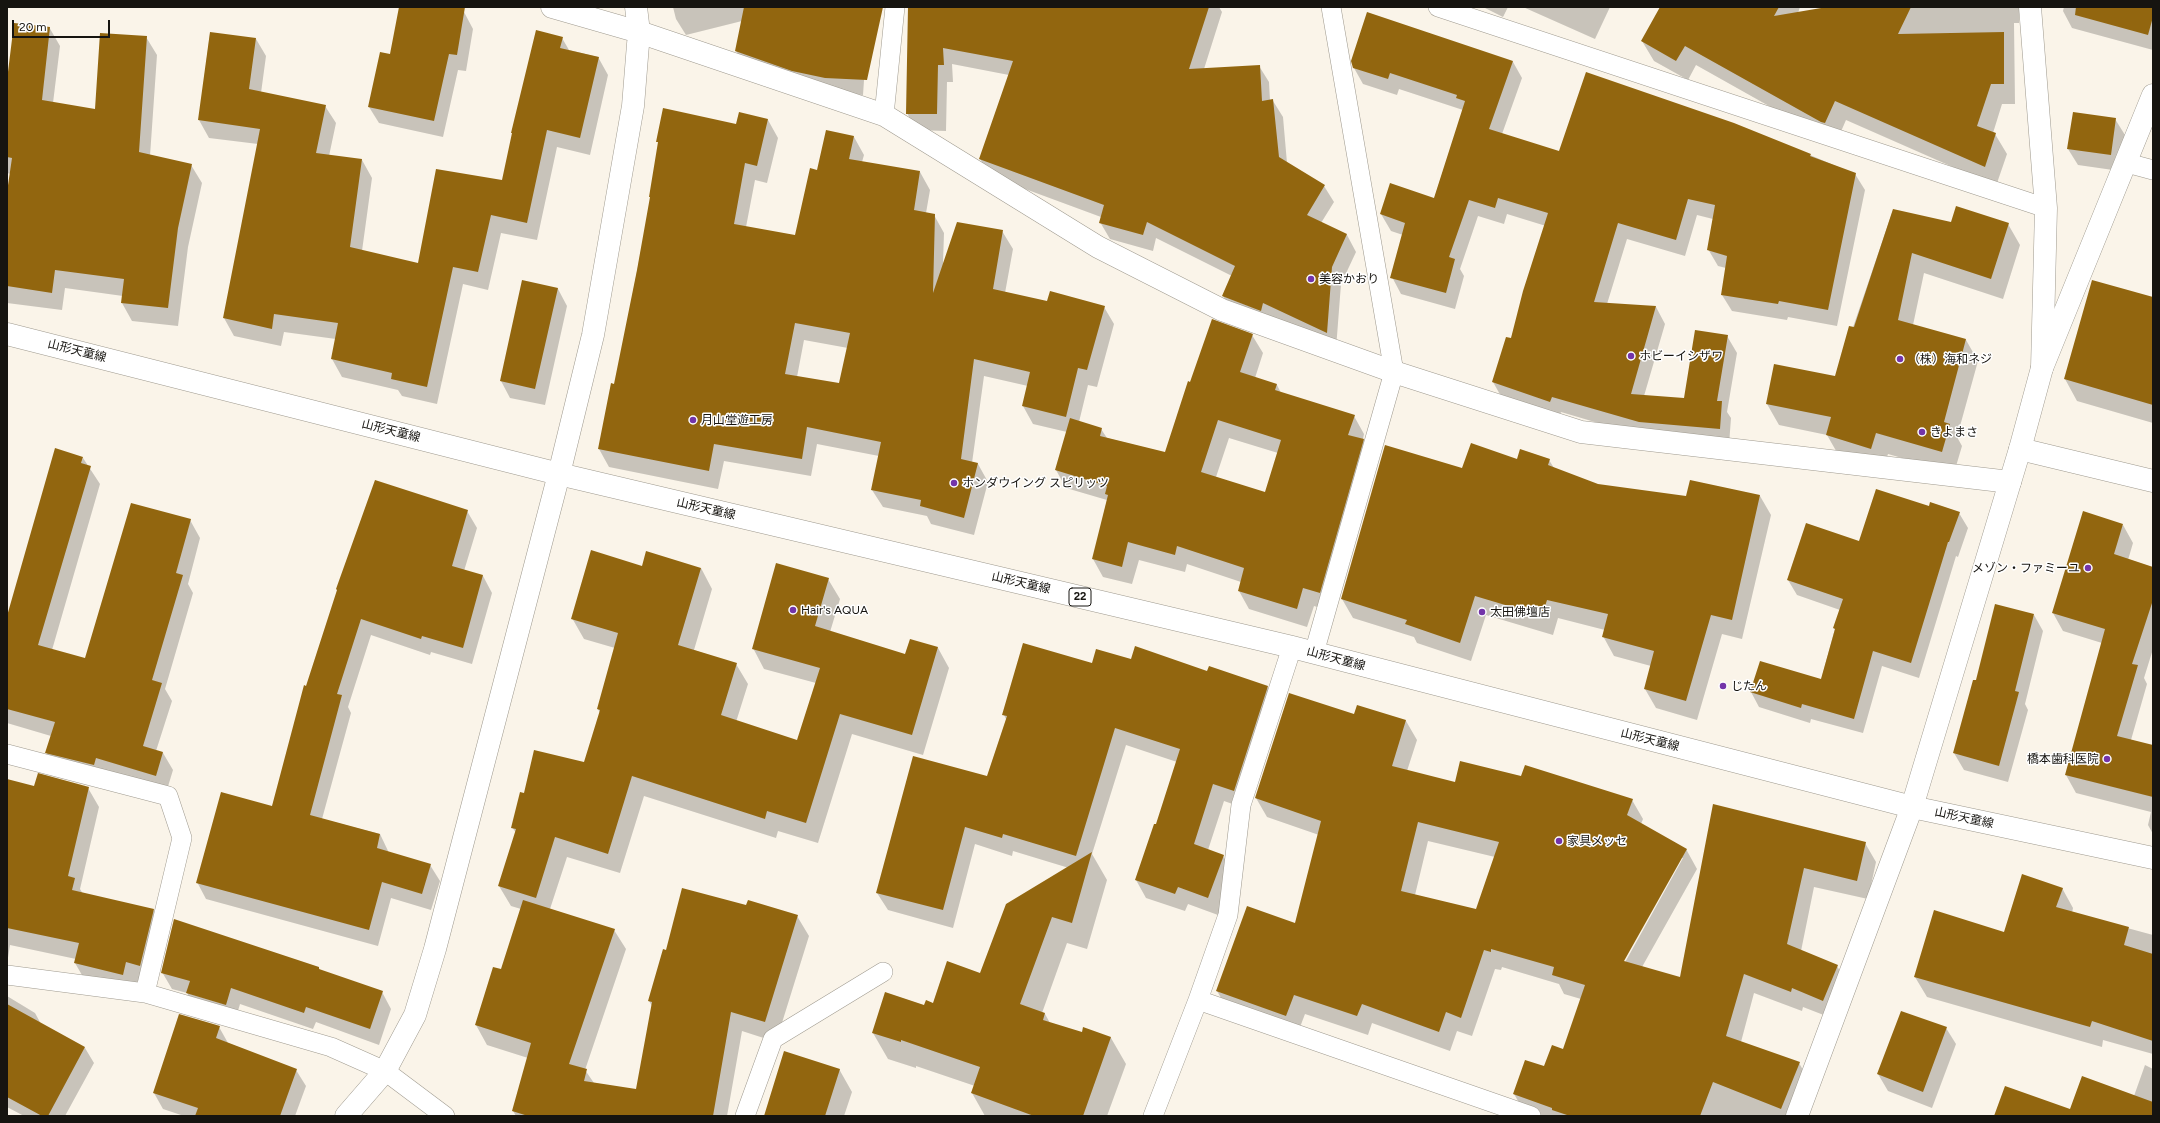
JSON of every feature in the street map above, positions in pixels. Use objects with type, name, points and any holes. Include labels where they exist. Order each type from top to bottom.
[{"type":"street","points":[[552,7],[639,32],[884,115],[1098,248],[1222,310],[1394,372],[1581,432],[2010,482]]},
{"type":"street","points":[[346,1116],[385,1071],[415,1015],[435,948],[559,474],[593,335],[633,106],[639,32],[636,7]]},
{"type":"street","points":[[2030,7],[2046,208],[2042,368]]},
{"type":"street","points":[[1797,1116],[1912,807],[2020,449],[2042,368],[2127,163],[2153,95]]},
{"type":"street","name":"山形天童線","points":[[7,334],[559,474],[1292,647],[1912,807],[2153,858]]},
{"type":"street","points":[[2020,449],[2153,481]]},
{"type":"lane","points":[[884,115],[894,7]]},
{"type":"lane","points":[[1314,653],[1394,372],[1330,7]]},
{"type":"lane","points":[[1438,7],[2046,208]]},
{"type":"lane","points":[[2127,163],[2153,170]]},
{"type":"lane","points":[[1153,1116],[1198,1000],[1228,916],[1241,805],[1292,647]]},
{"type":"lane","points":[[7,754],[168,796],[182,838],[145,993]]},
{"type":"lane","points":[[745,1116],[773,1039],[883,972]]},
{"type":"lane","points":[[7,975],[145,993],[331,1047],[385,1071],[445,1116]]},
{"type":"lane","points":[[1198,1000],[1531,1116]]},
{"type":"building","points":[[399,7],[465,7],[457,55],[449,54],[434,121],[368,107],[380,52],[390,54]]},
{"type":"building","points":[[744,7],[883,7],[867,80],[825,78],[792,71],[735,51]]},
{"type":"building","points":[[908,7],[1209,7],[1189,69],[1260,65],[1262,101],[1273,99],[1279,157],[1325,185],[1307,215],[1347,234],[1332,267],[1327,333],[1263,303],[1261,311],[1222,296],[1235,266],[1147,222],[1143,235],[1099,223],[1104,205],[979,159],[1013,61],[943,48],[944,65],[938,65],[937,114],[906,114]]},
{"type":"building","points":[[1660,7],[1779,7],[1774,16],[1827,7],[1911,7],[1898,34],[2004,32],[2004,84],[1991,84],[1977,126],[1996,133],[1985,167],[1835,101],[1825,123],[1821,122],[1685,46],[1676,61],[1641,41]]},
{"type":"building","points":[[2076,7],[2153,7],[2153,17],[2148,35],[2075,15]]},
{"type":"building","points":[[1367,12],[1513,61],[1489,129],[1559,151],[1586,72],[1734,123],[1811,154],[1810,156],[1856,173],[1828,310],[1779,301],[1778,304],[1721,295],[1727,256],[1707,250],[1715,205],[1688,199],[1676,240],[1618,223],[1594,302],[1656,306],[1631,394],[1684,398],[1695,330],[1728,335],[1717,401],[1722,401],[1720,429],[1639,422],[1552,397],[1550,402],[1492,382],[1506,337],[1511,338],[1523,291],[1548,213],[1498,198],[1495,208],[1469,200],[1449,257],[1455,259],[1446,293],[1390,278],[1405,223],[1380,214],[1390,183],[1434,198],[1465,101],[1456,98],[1457,95],[1390,73],[1388,79],[1353,68],[1351,61]]},
{"type":"building","points":[[14,23],[50,27],[42,100],[95,109],[100,33],[147,36],[139,152],[192,164],[178,228],[168,308],[121,303],[124,279],[55,270],[52,293],[7,286],[7,192],[12,158],[7,157],[7,80]]},
{"type":"building","points":[[536,30],[563,37],[560,48],[599,57],[580,138],[547,130],[527,223],[491,215],[478,272],[453,267],[427,387],[391,379],[392,373],[331,359],[338,323],[274,314],[272,329],[223,318],[260,129],[198,120],[210,32],[256,38],[249,89],[326,105],[316,153],[362,159],[350,247],[418,263],[436,169],[502,180],[511,133]]},
{"type":"building","points":[[663,108],[736,124],[739,112],[768,119],[757,166],[745,163],[734,224],[795,235],[810,168],[817,170],[826,130],[854,136],[849,159],[920,171],[914,210],[935,214],[933,293],[957,222],[1003,230],[993,289],[1047,301],[1050,291],[1105,306],[1087,370],[1078,368],[1066,417],[1022,406],[1030,372],[974,359],[961,459],[978,463],[964,518],[920,506],[921,500],[871,490],[881,442],[807,427],[802,459],[714,444],[709,471],[598,449],[611,383],[614,384],[637,270],[650,197],[658,142],[656,142]],"holes":[[[795,323],[850,333],[839,383],[785,374]]]},
{"type":"building","points":[[2073,112],[2116,118],[2111,155],[2067,149]]},
{"type":"building","points":[[1956,206],[2009,223],[1991,279],[1912,253],[1898,320],[1966,339],[1944,422],[1950,424],[1942,452],[1876,433],[1871,449],[1826,435],[1831,417],[1766,404],[1774,364],[1835,376],[1849,326],[1854,327],[1893,209],[1951,222]]},
{"type":"building","points":[[522,280],[558,288],[535,389],[500,381]]},
{"type":"building","points":[[2092,280],[2153,297],[2153,405],[2064,379]]},
{"type":"building","points":[[1212,319],[1253,334],[1240,372],[1277,384],[1275,390],[1355,415],[1348,435],[1364,439],[1320,593],[1303,588],[1297,609],[1238,591],[1244,568],[1177,546],[1175,555],[1128,542],[1122,567],[1092,559],[1108,495],[1105,494],[1107,486],[1055,470],[1070,418],[1102,428],[1100,436],[1165,452],[1188,381],[1190,382]],"holes":[[[1218,420],[1281,440],[1265,492],[1201,472]]]},
{"type":"building","points":[[1471,443],[1517,459],[1520,449],[1550,459],[1548,465],[1598,484],[1686,496],[1690,480],[1760,495],[1732,620],[1711,615],[1686,701],[1644,689],[1654,651],[1602,637],[1608,614],[1547,600],[1542,616],[1475,596],[1460,643],[1405,624],[1407,620],[1341,599],[1385,445],[1462,468]]},
{"type":"building","points":[[55,448],[83,457],[81,463],[91,466],[38,645],[85,658],[131,503],[191,519],[176,573],[183,575],[152,680],[162,683],[143,746],[163,752],[156,776],[96,758],[94,765],[45,753],[55,722],[7,709],[7,616]]},
{"type":"building","points":[[375,480],[468,510],[452,566],[483,575],[463,648],[422,636],[421,639],[361,619],[337,694],[342,695],[310,815],[380,834],[377,848],[431,864],[422,894],[382,882],[369,930],[196,883],[221,792],[272,806],[304,685],[306,686],[337,590],[336,589]]},
{"type":"building","points":[[1876,489],[1929,506],[1930,502],[1960,512],[1948,542],[1911,663],[1873,651],[1854,719],[1802,704],[1801,708],[1750,692],[1760,661],[1821,679],[1835,629],[1833,628],[1843,599],[1787,580],[1806,523],[1859,541]]},
{"type":"building","points":[[2083,511],[2123,524],[2114,554],[2153,567],[2153,600],[2132,664],[2138,665],[2117,736],[2153,745],[2153,797],[2065,775],[2105,629],[2052,613]]},
{"type":"building","points":[[591,550],[642,566],[646,551],[701,568],[678,645],[737,663],[721,715],[797,740],[820,668],[752,649],[776,563],[829,578],[815,626],[905,654],[910,639],[938,647],[912,735],[840,714],[806,823],[767,811],[765,819],[632,776],[608,854],[555,837],[536,898],[498,886],[516,829],[511,828],[520,792],[524,793],[534,750],[584,762],[600,710],[597,709],[618,633],[571,619]]},
{"type":"building","points":[[1995,604],[2034,614],[2015,691],[2019,692],[1999,766],[1953,753],[1973,680],[1976,680]]},
{"type":"building","points":[[1023,643],[1092,663],[1096,649],[1131,659],[1135,646],[1207,671],[1209,666],[1268,686],[1234,791],[1213,784],[1194,844],[1224,855],[1208,898],[1178,887],[1175,894],[1135,880],[1154,824],[1156,824],[1180,749],[1115,728],[1076,856],[1003,834],[1002,838],[965,827],[943,910],[876,893],[913,756],[987,776],[1007,716],[1002,715]]},
{"type":"building","points":[[1289,693],[1354,714],[1357,705],[1406,720],[1392,766],[1455,782],[1460,761],[1521,776],[1525,765],[1633,799],[1627,815],[1687,849],[1624,961],[1680,977],[1713,804],[1866,842],[1857,881],[1804,868],[1787,944],[1838,965],[1823,1001],[1792,988],[1791,992],[1744,974],[1726,1036],[1800,1062],[1781,1109],[1713,1082],[1700,1116],[1570,1116],[1513,1094],[1525,1060],[1544,1066],[1552,1045],[1563,1049],[1585,985],[1552,975],[1554,967],[1491,949],[1491,952],[1484,950],[1461,1018],[1446,1012],[1439,1032],[1362,1004],[1357,1016],[1294,995],[1286,1016],[1216,991],[1247,906],[1295,923],[1321,821],[1255,798]],"holes":[[[1418,822],[1499,842],[1476,909],[1401,891]]]},
{"type":"building","points":[[38,773],[89,787],[68,876],[75,878],[72,890],[154,909],[140,966],[126,962],[123,975],[74,963],[79,943],[7,928],[7,779],[34,786]]},
{"type":"building","points":[[1092,852],[1072,923],[1052,917],[1020,1004],[1045,1013],[1043,1020],[1082,1032],[1083,1027],[1111,1037],[1083,1116],[1034,1116],[971,1093],[980,1067],[901,1040],[901,1042],[872,1033],[885,992],[924,1005],[926,1000],[933,1003],[947,961],[980,973],[1006,904]]},
{"type":"building","points":[[2022,874],[2063,888],[2056,907],[2129,927],[2124,945],[2153,954],[2153,1041],[2092,1021],[2090,1027],[1914,977],[1934,910],[2004,932]]},
{"type":"building","points":[[682,888],[746,905],[748,900],[798,915],[765,1022],[731,1012],[713,1116],[528,1116],[512,1111],[531,1043],[475,1025],[493,967],[501,969],[523,900],[615,929],[569,1064],[587,1069],[584,1081],[636,1089],[652,1002],[648,1001],[663,949],[666,950]]},
{"type":"building","points":[[174,919],[319,967],[319,969],[383,991],[370,1029],[306,1007],[304,1013],[231,988],[226,1005],[186,993],[190,981],[161,973]]},
{"type":"building","points":[[7,1004],[85,1047],[48,1116],[42,1116],[7,1097]]},
{"type":"building","points":[[1901,1011],[1947,1027],[1923,1092],[1877,1074]]},
{"type":"building","points":[[179,1014],[220,1026],[216,1038],[297,1069],[280,1116],[195,1116],[198,1108],[153,1093]]},
{"type":"building","points":[[784,1051],[840,1069],[825,1116],[764,1116]]},
{"type":"building","points":[[2082,1076],[2153,1102],[2153,1116],[1994,1116],[2005,1086],[2070,1109]]},
{"type":"place","name":"美容かおり","points":[[1311,279]]},
{"type":"place","name":"ホビーイシザワ","points":[[1631,356]]},
{"type":"place","name":"（株）海和ネジ","points":[[1900,359]]},
{"type":"place","name":"月山堂遊工房","points":[[693,420]]},
{"type":"place","name":"きよまさ","points":[[1922,432]]},
{"type":"place","name":"ホンダウイング スピリッツ","points":[[954,483]]},
{"type":"place","name":"メゾン・ファミーユ","points":[[2088,568]]},
{"type":"place","name":"Hair's AQUA","points":[[793,610]]},
{"type":"place","name":"太田佛壇店","points":[[1482,612]]},
{"type":"place","name":"じたん","points":[[1723,686]]},
{"type":"place","name":"橋本歯科医院","points":[[2107,759]]},
{"type":"place","name":"家具メッセ","points":[[1559,841]]}]
